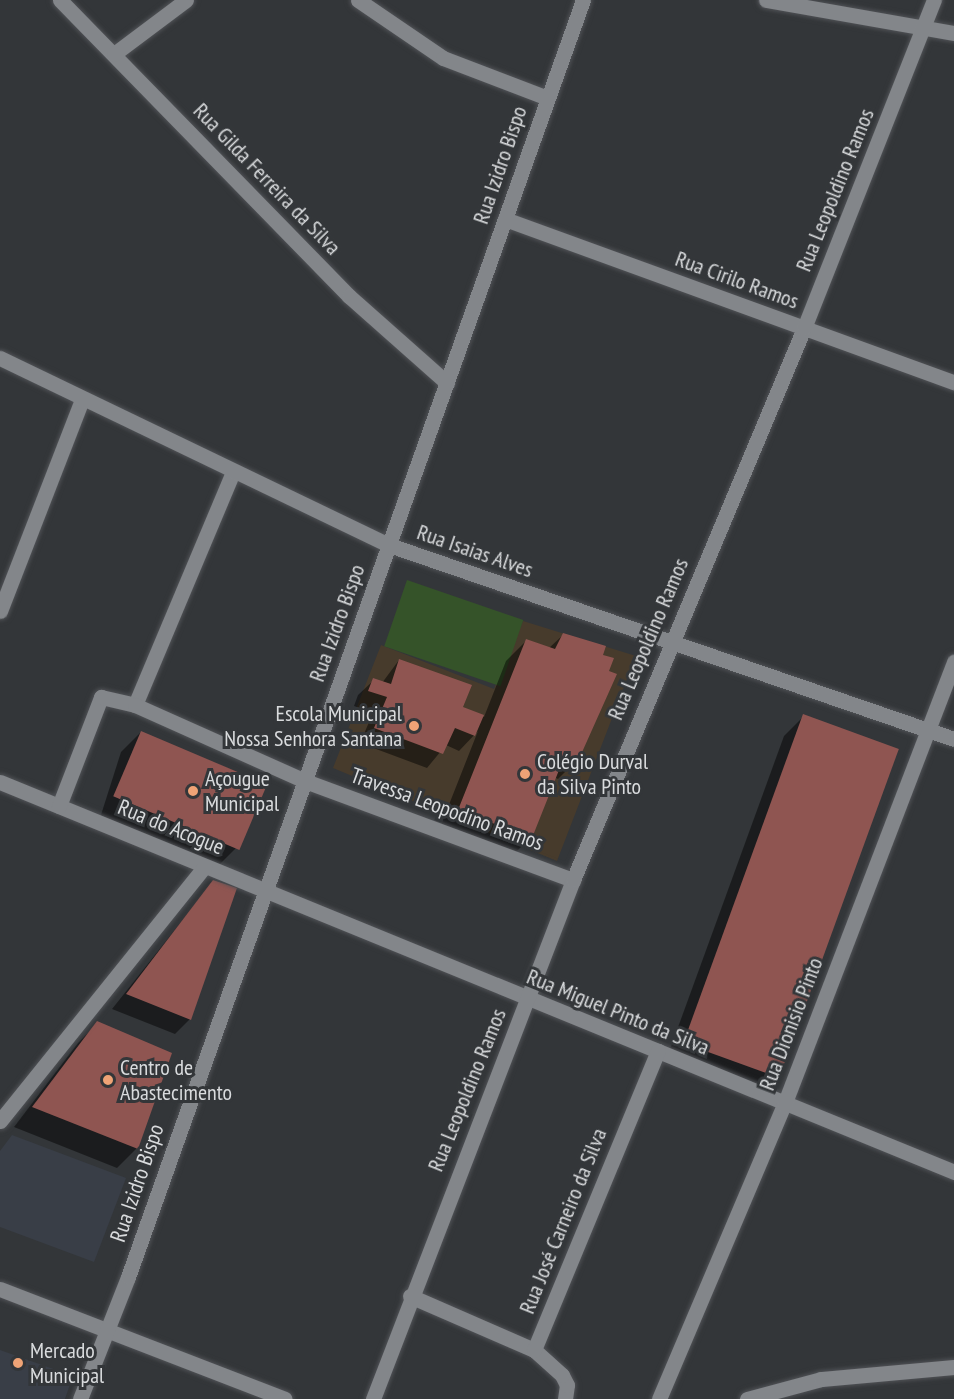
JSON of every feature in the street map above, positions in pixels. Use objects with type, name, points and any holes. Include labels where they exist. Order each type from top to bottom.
[{"type":"street","name":"Rua Gilda Ferreira da Silva","points":[[60,0],[349,296],[447,383]]},
{"type":"street","points":[[114,54],[186,0]]},
{"type":"street","points":[[358,0],[443,58],[548,98]]},
{"type":"street","name":"Rua Izidro Bispo","points":[[80,1399],[109,1329],[583,0]]},
{"type":"street","points":[[766,0],[954,33]]},
{"type":"street","name":"Rua Leopoldino Ramos","points":[[373,1399],[410,1296],[573,880],[671,641],[804,328],[934,0]]},
{"type":"street","name":"Rua Cirilo Ramos","points":[[505,219],[954,382]]},
{"type":"street","name":"Rua Isaias Alves","points":[[0,358],[82,400],[389,545],[954,739]]},
{"type":"street","points":[[0,610],[82,400]]},
{"type":"street","points":[[135,705],[233,472]]},
{"type":"street","name":"Rua Dionisio Pinto","points":[[659,1399],[784,1105],[954,661]]},
{"type":"street","points":[[58,806],[101,697],[135,705],[305,781]]},
{"type":"street","name":"Travessa Leopodino Ramos","points":[[305,781],[573,880]]},
{"type":"street","name":"Rua do Acogue","points":[[0,782],[266,891]]},
{"type":"street","points":[[0,1121],[205,866]]},
{"type":"street","name":"Rua Miguel Pinto da Silva","points":[[266,891],[784,1105],[954,1172]]},
{"type":"street","name":"Rua José Carneiro da Silva","points":[[565,1399],[567,1385],[562,1375],[534,1350],[658,1051]]},
{"type":"street","points":[[0,1289],[109,1329],[285,1399]]},
{"type":"street","points":[[410,1296],[534,1350]]},
{"type":"street","points":[[747,1399],[821,1379],[954,1367]]},
{"type":"shaded area","name":"Colégio Durval da Silva Pinto","points":[[523,621],[636,656],[557,861],[333,768],[381,645],[494,689]]},
{"type":"shaded area","name":"Centro de Abastecimento","points":[[12,1135],[126,1178],[94,1262],[0,1227],[0,1151]]},
{"type":"shaded area","name":"Mercado Municipal","points":[[0,1350],[73,1376],[65,1399],[0,1399]]},
{"type":"green space","points":[[407,580],[523,620],[501,686],[384,646]]},
{"type":"building","name":"Colégio Durval da Silva Pinto","points":[[563,633],[606,646],[603,655],[614,658],[609,671],[617,674],[579,759],[565,755],[532,838],[458,810],[526,639],[555,649]]},
{"type":"building","points":[[399,659],[472,685],[463,707],[484,715],[475,736],[455,728],[443,754],[374,728],[387,697],[368,691],[373,678],[391,684]]},
{"type":"building","points":[[803,714],[899,749],[779,1078],[683,1043]]},
{"type":"building","name":"Açougue Municipal","points":[[141,731],[267,785],[239,850],[113,796]]},
{"type":"building","name":"Centro de Abastecimento","points":[[213,880],[237,888],[191,1020],[126,994]]},
{"type":"building","name":"Centro de Abastecimento","points":[[97,1021],[172,1053],[138,1149],[32,1107]]},
{"type":"place","name":"Escola Municipal Nossa Senhora Santana","points":[[414,726]]},
{"type":"place","name":"Colégio Durval da Silva Pinto","points":[[525,774]]},
{"type":"place","name":"Açougue Municipal","points":[[193,791]]},
{"type":"place","name":"Centro de Abastecimento","points":[[108,1080]]},
{"type":"place","name":"Mercado Municipal","points":[[18,1363]]}]
